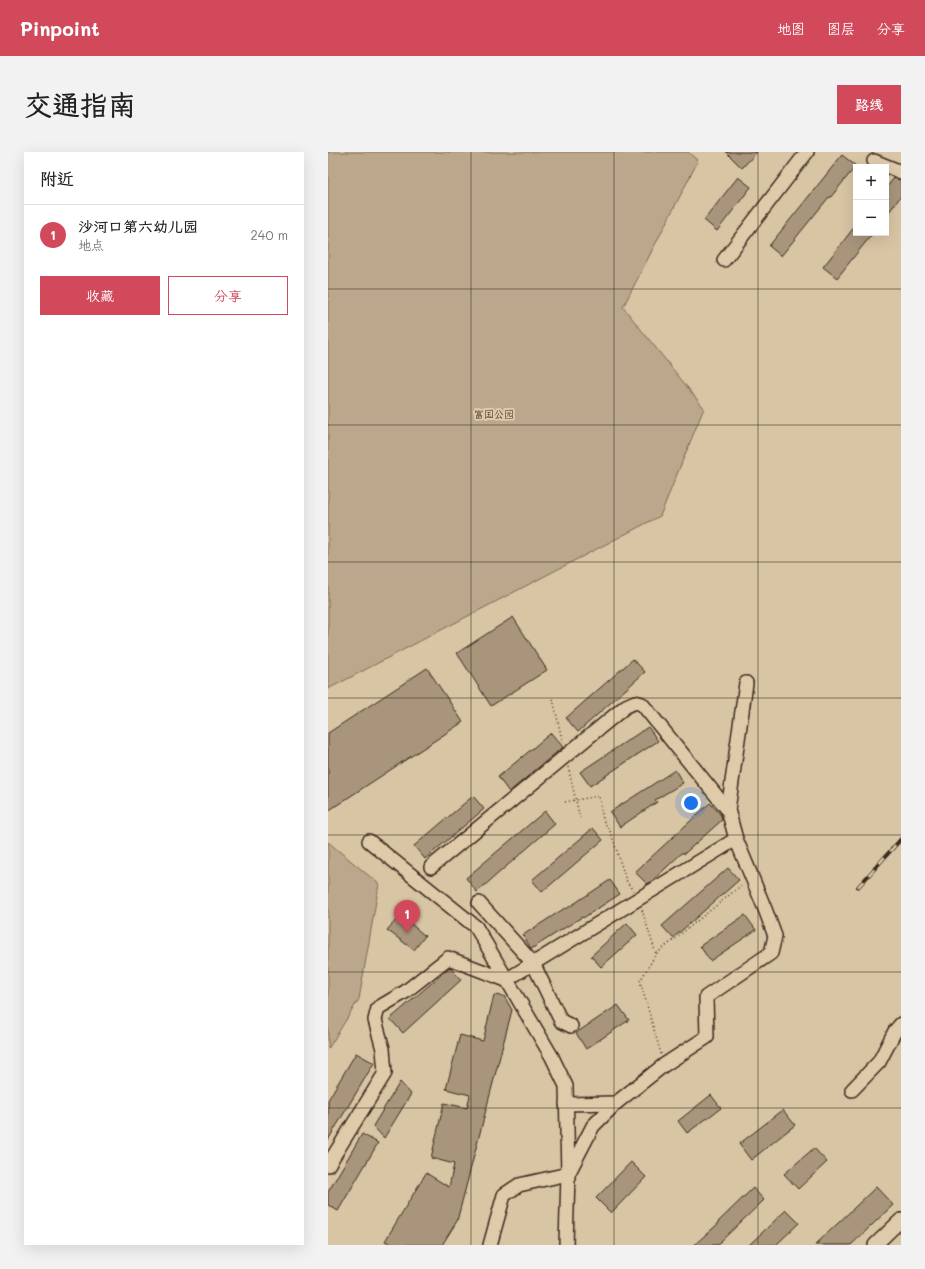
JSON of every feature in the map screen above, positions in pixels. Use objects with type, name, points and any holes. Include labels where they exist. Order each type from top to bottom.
[{"type":"street","points":[[724,260],[803,154]]},
{"type":"street","points":[[874,161],[901,172]]},
{"type":"street","points":[[568,1174],[593,1126],[616,1103],[664,1065],[707,1038],[706,997],[771,953],[775,936],[736,839],[728,810],[746,683]]},
{"type":"street","points":[[431,867],[626,706],[635,702],[642,704],[728,810]]},
{"type":"street","points":[[506,980],[736,839]]},
{"type":"street","points":[[369,841],[476,927],[555,1063],[566,1086],[568,1174],[566,1245]]},
{"type":"street","points":[[479,903],[533,963],[561,1021],[571,1026]]},
{"type":"street","points":[[328,1165],[384,1073],[383,1049],[375,1020],[378,1008],[405,992],[448,958],[506,980]]},
{"type":"street","points":[[852,1090],[879,1062],[895,1031],[901,1024]]},
{"type":"street","points":[[566,1104],[616,1103]]},
{"type":"street","points":[[490,1245],[504,1195],[519,1184],[568,1174]]},
{"type":"street","points":[[874,1245],[901,1220]]},
{"type":"path","points":[[565,802],[599,796],[603,820],[611,833],[626,880],[638,899],[656,954]]},
{"type":"path","points":[[664,1065],[640,981],[656,954],[751,877]]},
{"type":"green space","name":"富国公园","points":[[328,152],[688,152],[698,161],[623,307],[704,408],[660,516],[328,689]]},
{"type":"green space","points":[[328,842],[379,884],[359,999],[328,1049]]},
{"type":"building","points":[[726,152],[757,152],[742,168]]},
{"type":"building","points":[[842,155],[853,164],[853,170],[781,256],[769,246]]},
{"type":"building","points":[[738,177],[751,187],[717,231],[704,220]]},
{"type":"building","points":[[894,178],[901,180],[901,196],[889,212],[889,200],[889,184]]},
{"type":"building","points":[[853,229],[853,236],[871,236],[837,278],[823,267]]},
{"type":"building","points":[[513,617],[547,670],[491,706],[457,653]]},
{"type":"building","points":[[633,659],[645,672],[578,732],[566,718]]},
{"type":"building","points":[[427,668],[463,722],[328,811],[328,733]]},
{"type":"building","points":[[648,727],[658,741],[590,786],[580,772]]},
{"type":"building","points":[[551,733],[563,747],[509,792],[498,777]]},
{"type":"building","points":[[675,770],[683,783],[655,800],[657,802],[620,827],[610,812]]},
{"type":"building","points":[[473,796],[484,809],[425,859],[414,846]]},
{"type":"building","points":[[710,803],[721,815],[722,820],[647,884],[635,872]]},
{"type":"building","points":[[545,811],[555,824],[477,892],[466,878]]},
{"type":"building","points":[[593,828],[603,840],[542,892],[532,880]]},
{"type":"building","points":[[728,868],[739,880],[673,938],[662,926]]},
{"type":"building","points":[[610,880],[620,894],[531,949],[523,935]]},
{"type":"building","points":[[401,915],[425,936],[414,950],[387,930]]},
{"type":"building","points":[[745,915],[756,930],[710,961],[700,946]]},
{"type":"building","points":[[627,923],[637,935],[601,967],[591,956]]},
{"type":"building","points":[[450,967],[461,980],[403,1033],[390,1019]]},
{"type":"building","points":[[494,995],[504,996],[512,1010],[457,1221],[442,1245],[393,1245],[385,1241],[426,1173],[449,1187],[454,1164],[431,1158],[444,1103],[467,1108],[470,1095],[446,1089],[460,1035],[483,1041]]},
{"type":"building","points":[[618,1005],[629,1020],[586,1049],[576,1033]]},
{"type":"building","points":[[356,1053],[374,1063],[328,1140],[328,1100]]},
{"type":"building","points":[[400,1082],[411,1094],[384,1138],[373,1126]]},
{"type":"building","points":[[711,1095],[721,1108],[687,1133],[678,1121]]},
{"type":"building","points":[[783,1110],[795,1125],[751,1160],[739,1144]]},
{"type":"building","points":[[362,1134],[378,1143],[338,1211],[328,1205],[328,1192]]},
{"type":"building","points":[[814,1148],[827,1162],[798,1189],[784,1174]]},
{"type":"building","points":[[631,1162],[646,1177],[611,1213],[596,1198]]},
{"type":"building","points":[[876,1187],[893,1205],[851,1245],[815,1245]]},
{"type":"building","points":[[753,1188],[764,1200],[721,1241],[722,1242],[718,1245],[694,1245],[719,1223],[718,1222]]},
{"type":"building","points":[[786,1210],[799,1223],[776,1245],[749,1245]]},
{"type":"railway","points":[[858,887],[901,839]]},
{"type":"place","name":"沙河口第六幼儿园","points":[[407,933]]}]
